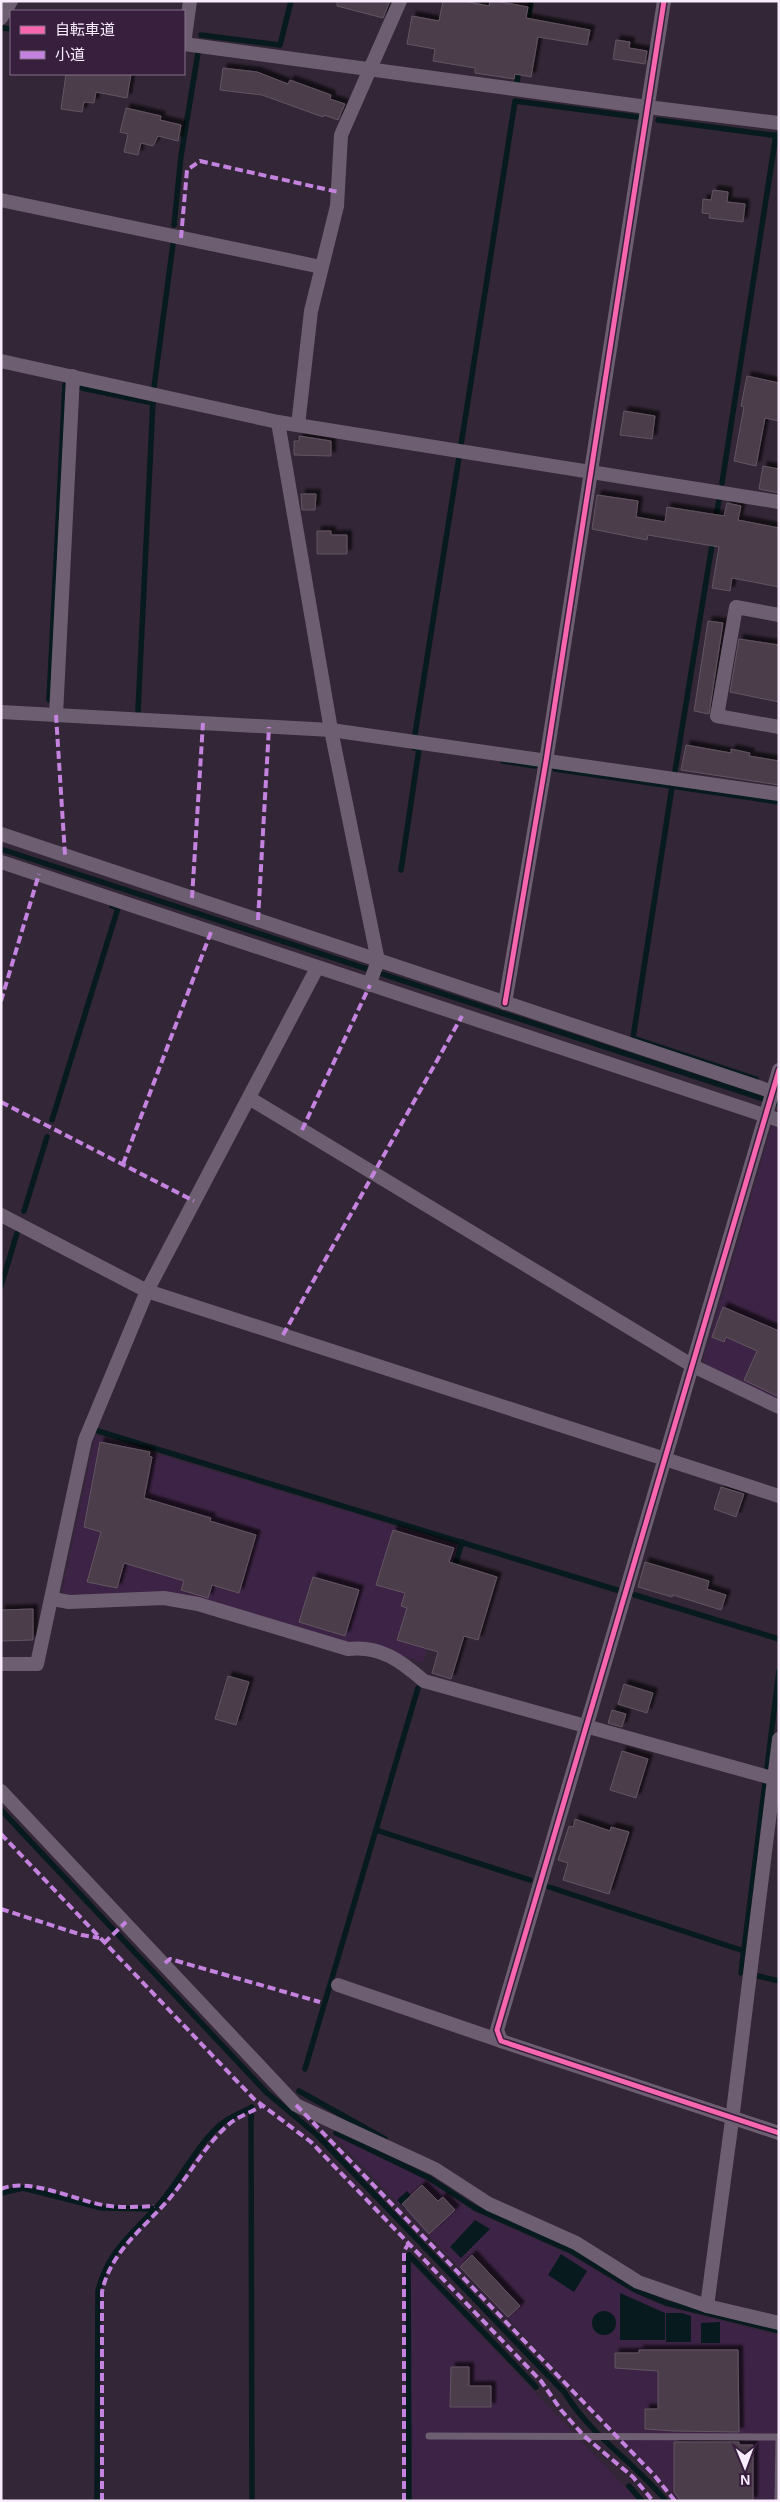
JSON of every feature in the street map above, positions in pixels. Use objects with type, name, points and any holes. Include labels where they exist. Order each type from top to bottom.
[{"type":"street","points":[[1,18],[11,1]]},
{"type":"street","points":[[185,37],[190,1]]},
{"type":"street","points":[[298,425],[311,311],[337,206],[341,135],[368,69],[400,1]]},
{"type":"street","points":[[505,1002],[546,761],[664,1]]},
{"type":"street","points":[[185,44],[647,107],[779,123]]},
{"type":"street","points":[[1,200],[321,267]]},
{"type":"street","points":[[1,361],[278,422],[779,502]]},
{"type":"street","points":[[56,715],[73,376]]},
{"type":"street","points":[[278,422],[331,730],[377,963],[370,983]]},
{"type":"street","points":[[779,615],[736,607],[717,716],[779,727]]},
{"type":"street","points":[[1,712],[331,730],[779,794]]},
{"type":"street","points":[[1,834],[377,963],[505,1002],[774,1094]]},
{"type":"street","points":[[1,862],[317,968],[370,983],[770,1116]]},
{"type":"street","points":[[1,1664],[37,1664],[53,1600],[85,1440],[147,1291],[317,968]]},
{"type":"street","points":[[501,2041],[497,2030],[693,1366],[770,1116],[779,1070]]},
{"type":"street","points":[[249,1098],[693,1366],[779,1407]]},
{"type":"street","points":[[1,1215],[147,1291],[666,1461],[779,1496]]},
{"type":"street","points":[[53,1600],[69,1602],[164,1598],[198,1604],[348,1649],[363,1647],[400,1660],[424,1681],[776,1779]]},
{"type":"street","points":[[707,2306],[776,1779],[779,1739]]},
{"type":"street","points":[[1,1791],[296,2105],[435,2169],[489,2204],[576,2244],[638,2282],[707,2306],[779,2323]]},
{"type":"street","points":[[338,1985],[732,2120],[779,2133]]},
{"type":"lane","points":[[429,2436],[779,2437],[778,2501]]},
{"type":"shaded area","points":[[772,1125],[779,1127],[779,1401],[710,1369],[703,1360]]},
{"type":"shaded area","points":[[95,1435],[458,1545],[423,1663],[360,1642],[346,1642],[199,1600],[70,1597],[62,1591]]},
{"type":"shaded area","points":[[332,2134],[427,2180],[473,2211],[569,2254],[633,2292],[664,2306],[779,2335],[779,2501],[678,2501],[655,2474]]},
{"type":"shaded area","points":[[407,2191],[416,2201],[406,2210],[397,2200]]},
{"type":"shaded area","points":[[475,2220],[490,2229],[461,2258],[450,2247]]},
{"type":"shaded area","points":[[561,2254],[587,2271],[574,2292],[548,2275]]},
{"type":"shaded area","points":[[411,2262],[629,2491],[637,2501],[411,2501]]},
{"type":"shaded area","points":[[620,2293],[665,2313],[665,2340],[620,2340]]},
{"type":"shaded area","points":[[604,2311],[613,2314],[616,2323],[613,2332],[604,2335],[595,2332],[592,2323],[595,2314]]},
{"type":"shaded area","points":[[666,2313],[682,2313],[691,2316],[691,2342],[666,2342]]},
{"type":"shaded area","points":[[720,2322],[720,2343],[701,2343],[701,2323]]},
{"type":"building","points":[[337,1],[390,1],[383,18],[337,6]]},
{"type":"building","points":[[443,1],[463,1],[489,6],[490,1],[495,1],[528,7],[526,18],[590,30],[587,45],[538,37],[531,77],[515,74],[514,79],[475,73],[475,68],[433,61],[435,49],[407,44],[412,16],[439,21]]},
{"type":"building","points":[[616,40],[630,42],[629,48],[647,51],[645,64],[613,59]]},
{"type":"building","points":[[223,68],[257,72],[288,84],[290,80],[331,95],[330,99],[345,104],[338,120],[324,115],[323,117],[262,95],[220,90]]},
{"type":"building","points":[[66,75],[131,75],[127,98],[96,92],[94,103],[84,102],[82,112],[61,109]]},
{"type":"building","points":[[126,108],[161,116],[160,120],[181,125],[178,141],[158,136],[153,146],[141,143],[138,155],[124,152],[128,134],[120,132]]},
{"type":"building","points":[[713,190],[728,192],[727,202],[745,204],[743,222],[709,218],[710,214],[702,213],[703,199],[711,200]]},
{"type":"building","points":[[747,376],[779,383],[779,421],[765,418],[756,466],[734,461],[744,407],[741,406]]},
{"type":"building","points":[[624,411],[655,416],[652,439],[620,435]]},
{"type":"building","points":[[299,436],[331,441],[331,456],[294,455],[294,441],[299,441]]},
{"type":"building","points":[[763,466],[779,469],[779,493],[759,489]]},
{"type":"building","points":[[301,494],[316,494],[315,510],[302,510]]},
{"type":"building","points":[[597,495],[638,501],[636,517],[665,522],[667,507],[724,516],[727,503],[741,506],[738,520],[779,528],[779,587],[732,578],[730,591],[712,588],[719,547],[648,535],[647,540],[592,529]]},
{"type":"building","points":[[317,531],[331,531],[331,535],[347,535],[347,554],[317,554]]},
{"type":"building","points":[[708,621],[723,623],[709,714],[694,711]]},
{"type":"building","points":[[739,639],[779,645],[779,702],[730,692]]},
{"type":"building","points":[[686,745],[731,753],[731,749],[750,753],[749,756],[779,761],[779,785],[681,770]]},
{"type":"building","points":[[723,1307],[779,1331],[779,1397],[744,1380],[757,1351],[726,1337],[724,1342],[712,1337]]},
{"type":"building","points":[[100,1442],[150,1452],[149,1456],[152,1457],[144,1498],[211,1518],[210,1521],[256,1535],[239,1593],[212,1585],[208,1598],[181,1590],[184,1581],[124,1563],[117,1588],[87,1582],[101,1532],[84,1527]]},
{"type":"building","points":[[721,1487],[744,1494],[736,1517],[714,1509]]},
{"type":"building","points":[[393,1530],[454,1548],[449,1562],[497,1577],[478,1640],[464,1636],[451,1679],[432,1673],[438,1652],[397,1640],[407,1608],[401,1606],[405,1593],[376,1585]]},
{"type":"building","points":[[645,1562],[709,1581],[707,1589],[726,1595],[721,1610],[673,1595],[672,1597],[638,1587]]},
{"type":"building","points":[[313,1577],[359,1590],[345,1636],[299,1622]]},
{"type":"building","points":[[33,1609],[33,1640],[1,1641],[1,1610]]},
{"type":"building","points":[[228,1676],[249,1682],[236,1725],[215,1719]]},
{"type":"building","points":[[624,1684],[653,1693],[647,1713],[618,1704]]},
{"type":"building","points":[[612,1710],[626,1714],[622,1727],[608,1723]]},
{"type":"building","points":[[622,1751],[648,1759],[636,1798],[610,1790]]},
{"type":"building","points":[[575,1819],[610,1831],[611,1827],[629,1832],[609,1894],[563,1880],[568,1863],[558,1860],[569,1826],[573,1827]]},
{"type":"building","points":[[422,2185],[438,2201],[443,2197],[455,2210],[429,2234],[402,2204]]},
{"type":"building","points":[[472,2255],[520,2306],[508,2317],[460,2267]]},
{"type":"building","points":[[639,2350],[738,2350],[739,2432],[645,2429],[645,2409],[658,2409],[658,2371],[615,2368],[615,2353],[639,2353]]},
{"type":"building","points":[[451,2367],[469,2367],[469,2386],[491,2386],[491,2407],[450,2407]]},
{"type":"building","points":[[674,2442],[739,2442],[739,2445],[753,2445],[753,2501],[681,2501],[674,2492]]},
{"type":"waterway","points":[[201,35],[280,45],[291,1]]},
{"type":"waterway","points":[[527,26],[531,1]]},
{"type":"waterway","points":[[3,28],[10,29]]},
{"type":"waterway","points":[[174,225],[181,156],[198,53]]},
{"type":"waterway","points":[[517,82],[519,69]]},
{"type":"waterway","points":[[461,445],[515,101],[637,117]]},
{"type":"waterway","points":[[658,120],[779,136]]},
{"type":"waterway","points":[[722,483],[776,135]]},
{"type":"waterway","points":[[154,387],[173,244]]},
{"type":"waterway","points":[[49,700],[65,385]]},
{"type":"waterway","points":[[82,388],[153,403]]},
{"type":"waterway","points":[[138,711],[153,401]]},
{"type":"waterway","points":[[415,734],[459,457]]},
{"type":"waterway","points":[[715,522],[719,500]]},
{"type":"waterway","points":[[675,771],[713,539]]},
{"type":"waterway","points":[[401,870],[419,749],[414,748]]},
{"type":"waterway","points":[[503,761],[535,766]]},
{"type":"waterway","points":[[555,769],[779,802]]},
{"type":"waterway","points":[[672,787],[633,1038],[756,1079]]},
{"type":"waterway","points":[[1,849],[779,1104]]},
{"type":"waterway","points":[[52,1120],[118,908],[112,906]]},
{"type":"waterway","points":[[24,1211],[47,1137]]},
{"type":"waterway","points":[[1,1286],[17,1233]]},
{"type":"waterway","points":[[98,1431],[617,1590]]},
{"type":"waterway","points":[[454,1569],[462,1542]]},
{"type":"waterway","points":[[635,1595],[779,1639]]},
{"type":"waterway","points":[[767,1768],[779,1671]]},
{"type":"waterway","points":[[305,2069],[418,1688]]},
{"type":"waterway","points":[[741,1973],[765,1783]]},
{"type":"waterway","points":[[1,1810],[266,2092],[317,2135],[565,2393],[587,2423],[654,2487],[666,2501]]},
{"type":"waterway","points":[[376,1830],[530,1880]]},
{"type":"waterway","points":[[549,1887],[744,1951]]},
{"type":"waterway","points":[[758,1976],[779,1981]]},
{"type":"waterway","points":[[299,2091],[385,2139]]},
{"type":"waterway","points":[[1,2193],[23,2188],[102,2208],[155,2209],[197,2151],[215,2130],[227,2120],[252,2107]]},
{"type":"waterway","points":[[251,2115],[252,2501]]},
{"type":"waterway","points":[[336,2133],[429,2178],[475,2208],[571,2251],[635,2290],[666,2303],[779,2331]]},
{"type":"waterway","points":[[97,2501],[98,2291],[107,2266],[113,2256],[155,2209]]},
{"type":"waterway","points":[[409,2255],[536,2387]]},
{"type":"waterway","points":[[408,2256],[409,2501]]},
{"type":"waterway","points":[[629,2486],[642,2501]]},
{"type":"marked path","points":[[181,238],[187,170],[200,161],[338,192]]},
{"type":"marked path","points":[[56,715],[65,855]]},
{"type":"marked path","points":[[192,898],[203,723]]},
{"type":"marked path","points":[[258,920],[269,727]]},
{"type":"marked path","points":[[1,1001],[39,874]]},
{"type":"marked path","points":[[123,1164],[211,932]]},
{"type":"marked path","points":[[302,1130],[370,985]]},
{"type":"marked path","points":[[283,1335],[462,1016]]},
{"type":"marked path","points":[[1,1102],[194,1201]]},
{"type":"marked path","points":[[1,1834],[254,2099],[311,2142],[541,2381],[561,2410],[584,2436],[633,2477],[653,2501]]},
{"type":"marked path","points":[[1,1909],[82,1935],[99,1938]]},
{"type":"marked path","points":[[104,1943],[126,1922]]},
{"type":"marked path","points":[[165,1963],[170,1959],[320,2002]]},
{"type":"marked path","points":[[102,2501],[102,2292],[106,2278],[112,2265],[129,2241],[170,2198],[219,2134],[235,2120],[263,2105]]},
{"type":"marked path","points":[[296,2105],[654,2475],[675,2501]]},
{"type":"marked path","points":[[1,2189],[12,2186],[38,2187],[103,2205],[122,2207],[154,2206]]},
{"type":"marked path","points":[[404,2501],[404,2251],[409,2243]]},
{"type":"cycle path","points":[[505,1003],[546,761],[664,1]]},
{"type":"cycle path","points":[[779,1070],[497,2030],[501,2041],[779,2133]]}]
